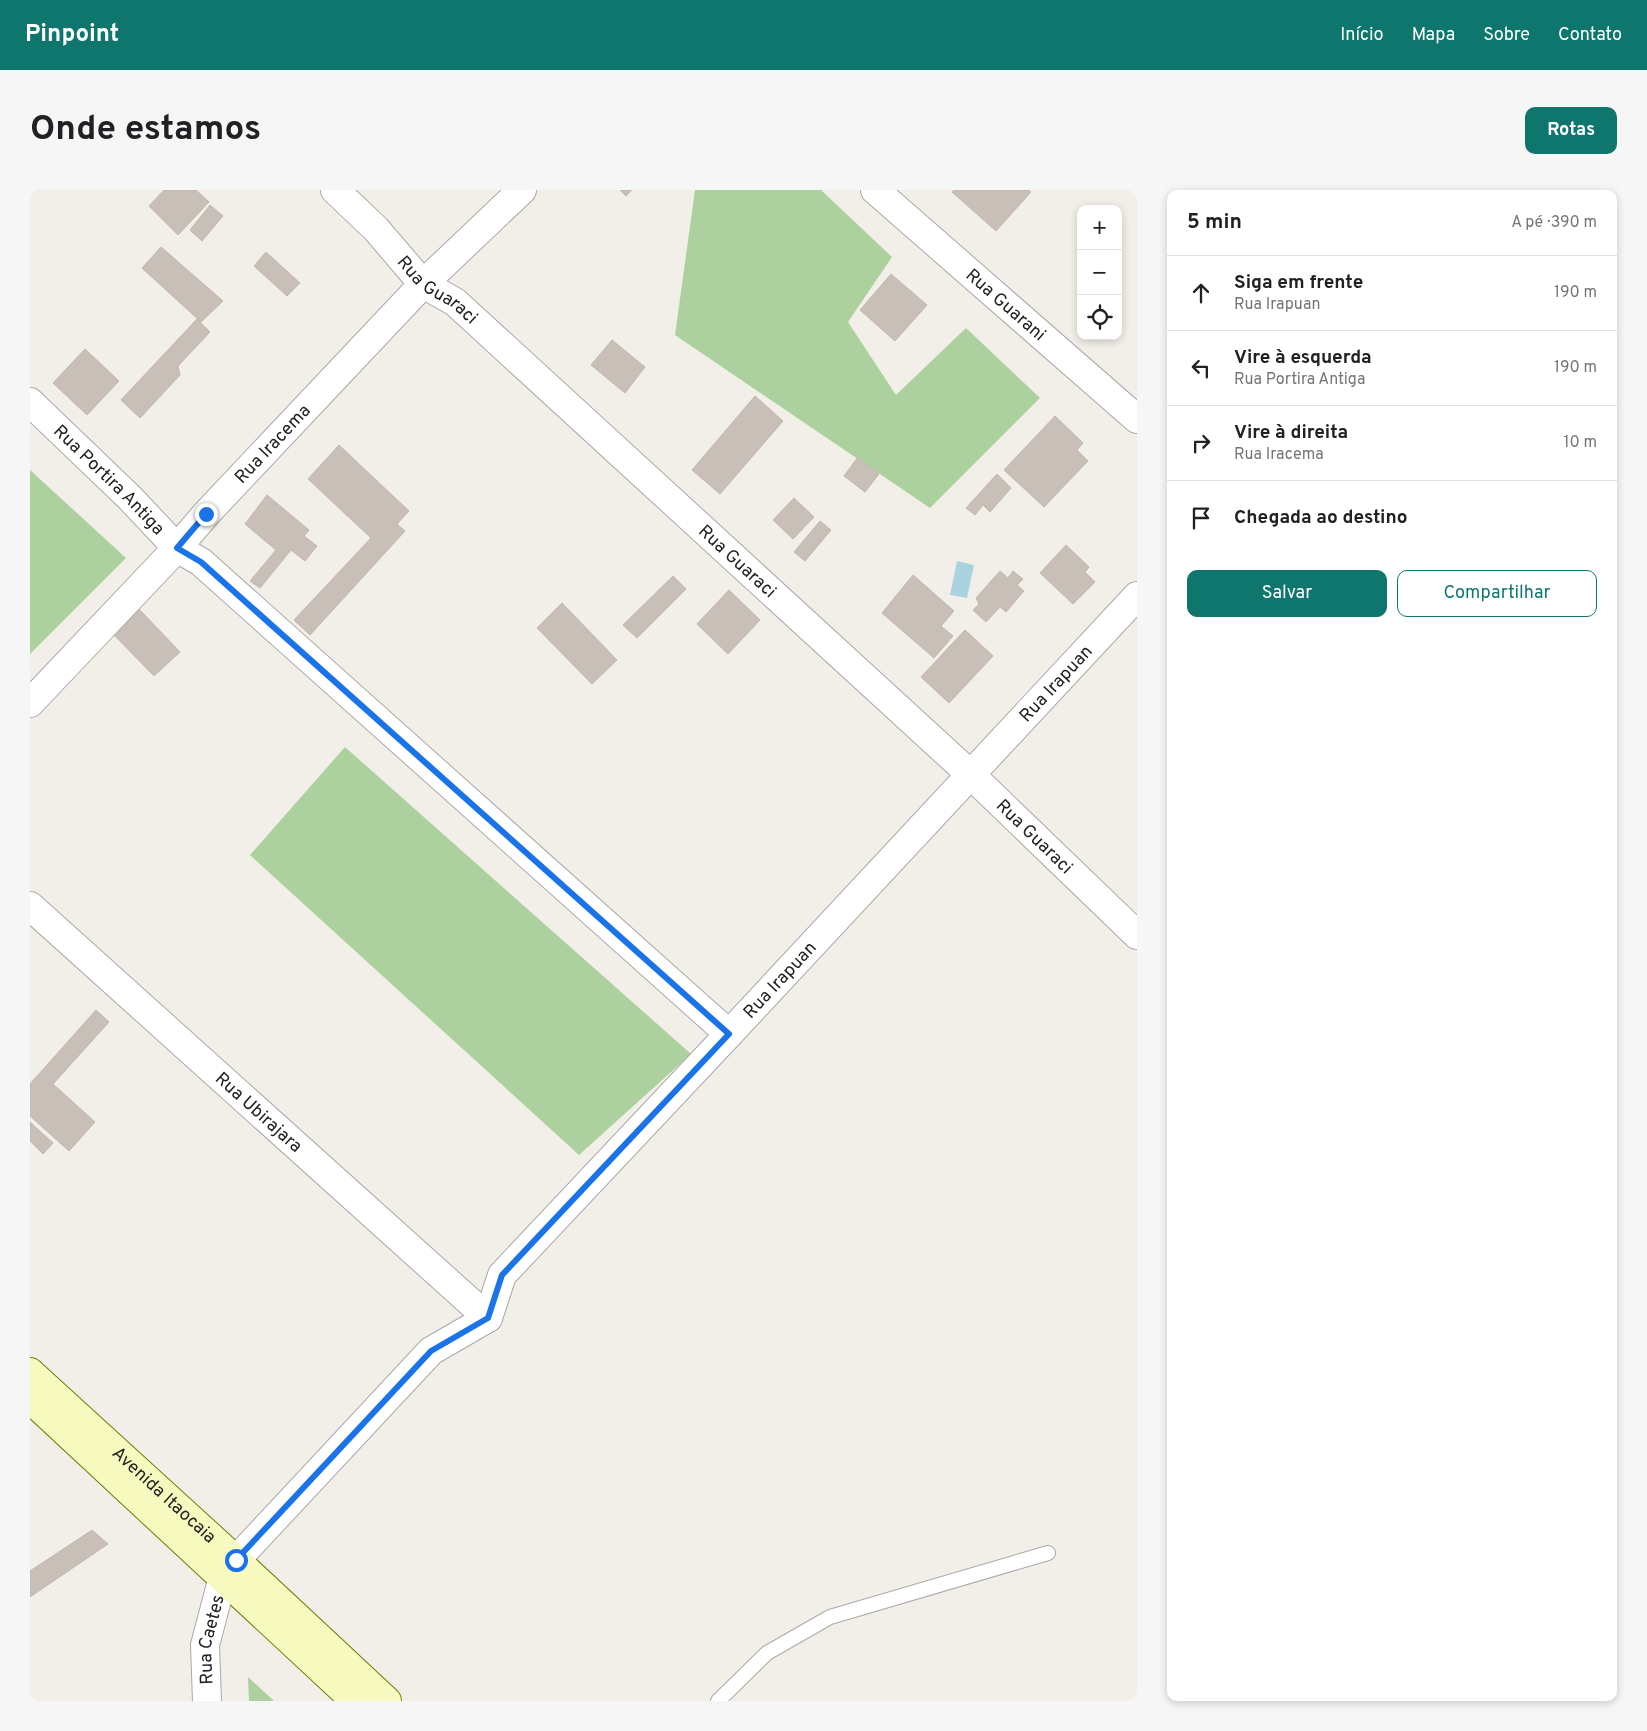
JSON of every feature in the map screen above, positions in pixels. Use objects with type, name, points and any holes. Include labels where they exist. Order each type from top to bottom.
[{"type":"main road","name":"Avenida Itaocaia","points":[[30,1372],[229,1569],[355,1701]]},
{"type":"main road","name":"Avenida Itaocaia","points":[[30,1399],[229,1569],[388,1701]]},
{"type":"street","name":"Rua Guaraci","points":[[336,190],[376,229],[422,284],[455,302],[970,774],[1137,935]]},
{"type":"street","name":"Rua Iracema","points":[[30,703],[422,284],[522,190]]},
{"type":"street","name":"Rua Guarani","points":[[875,190],[1137,420]]},
{"type":"street","name":"Rua Portira Antiga","points":[[30,402],[130,498],[177,548],[201,562],[729,1034]]},
{"type":"street","name":"Rua Irapuan","points":[[488,1318],[502,1275],[1137,596]]},
{"type":"street","name":"Rua Ubirajara","points":[[30,906],[488,1318]]},
{"type":"street","points":[[229,1569],[431,1351],[488,1318]]},
{"type":"street","name":"Rua Caetes","points":[[207,1701],[205,1645],[229,1569]]},
{"type":"lane","points":[[718,1701],[767,1653],[830,1617],[1048,1553]]},
{"type":"green space","points":[[695,190],[821,190],[892,257],[848,322],[896,395],[966,328],[1040,398],[930,508],[675,335]]},
{"type":"green space","points":[[30,470],[126,558],[30,654]]},
{"type":"green space","points":[[345,747],[691,1054],[579,1155],[250,855]]},
{"type":"green space","points":[[248,1677],[274,1701],[249,1701]]},
{"type":"water","points":[[957,561],[974,565],[967,598],[950,595]]},
{"type":"building","points":[[164,190],[196,190],[209,202],[178,235],[149,206]]},
{"type":"building","points":[[620,190],[632,190],[626,196]]},
{"type":"building","points":[[954,190],[1028,190],[1031,192],[996,231],[952,192]]},
{"type":"building","points":[[210,205],[223,216],[202,241],[190,230]]},
{"type":"building","points":[[161,247],[223,301],[201,322],[142,268]]},
{"type":"building","points":[[266,252],[300,283],[287,296],[254,266]]},
{"type":"building","points":[[891,274],[927,305],[895,341],[860,310]]},
{"type":"building","points":[[197,319],[210,332],[178,366],[180,375],[140,418],[121,400]]},
{"type":"building","points":[[612,340],[645,367],[625,393],[591,365]]},
{"type":"building","points":[[85,349],[119,381],[87,415],[53,383]]},
{"type":"building","points":[[755,396],[783,421],[720,494],[692,470]]},
{"type":"building","points":[[1055,416],[1083,443],[1077,450],[1088,461],[1044,507],[1004,470]]},
{"type":"building","points":[[339,445],[409,511],[397,524],[405,531],[310,635],[294,620],[371,538],[308,479]]},
{"type":"building","points":[[858,457],[879,474],[865,492],[844,476]]},
{"type":"building","points":[[997,474],[1011,488],[990,512],[983,505],[975,515],[966,508]]},
{"type":"building","points":[[267,495],[309,530],[304,536],[317,546],[305,561],[291,550],[260,588],[250,581],[276,550],[245,524]]},
{"type":"building","points":[[794,498],[814,517],[793,539],[773,520]]},
{"type":"building","points":[[820,521],[831,530],[805,561],[794,552]]},
{"type":"building","points":[[1066,545],[1089,567],[1085,572],[1095,582],[1073,604],[1040,573]]},
{"type":"building","points":[[1000,571],[1008,578],[1013,571],[1023,579],[1017,585],[1024,591],[1006,612],[1000,607],[986,622],[973,610],[979,604],[976,598]]},
{"type":"building","points":[[913,575],[954,611],[941,626],[953,636],[934,658],[882,613]]},
{"type":"building","points":[[673,576],[686,589],[637,638],[623,625]]},
{"type":"building","points":[[729,590],[760,620],[728,654],[697,624]]},
{"type":"building","points":[[562,603],[617,660],[592,684],[537,628]]},
{"type":"building","points":[[139,609],[180,652],[154,676],[113,634]]},
{"type":"building","points":[[965,630],[993,656],[949,703],[921,677]]},
{"type":"building","points":[[96,1010],[109,1022],[53,1084],[95,1122],[69,1151],[30,1116],[30,1084]]},
{"type":"building","points":[[30,1122],[53,1143],[43,1154],[30,1141]]},
{"type":"building","points":[[92,1530],[108,1544],[30,1597],[30,1571]]},
{"type":"route","points":[[206,514],[177,548],[201,562],[729,1034],[502,1275],[488,1318],[431,1351],[236,1560]]}]
